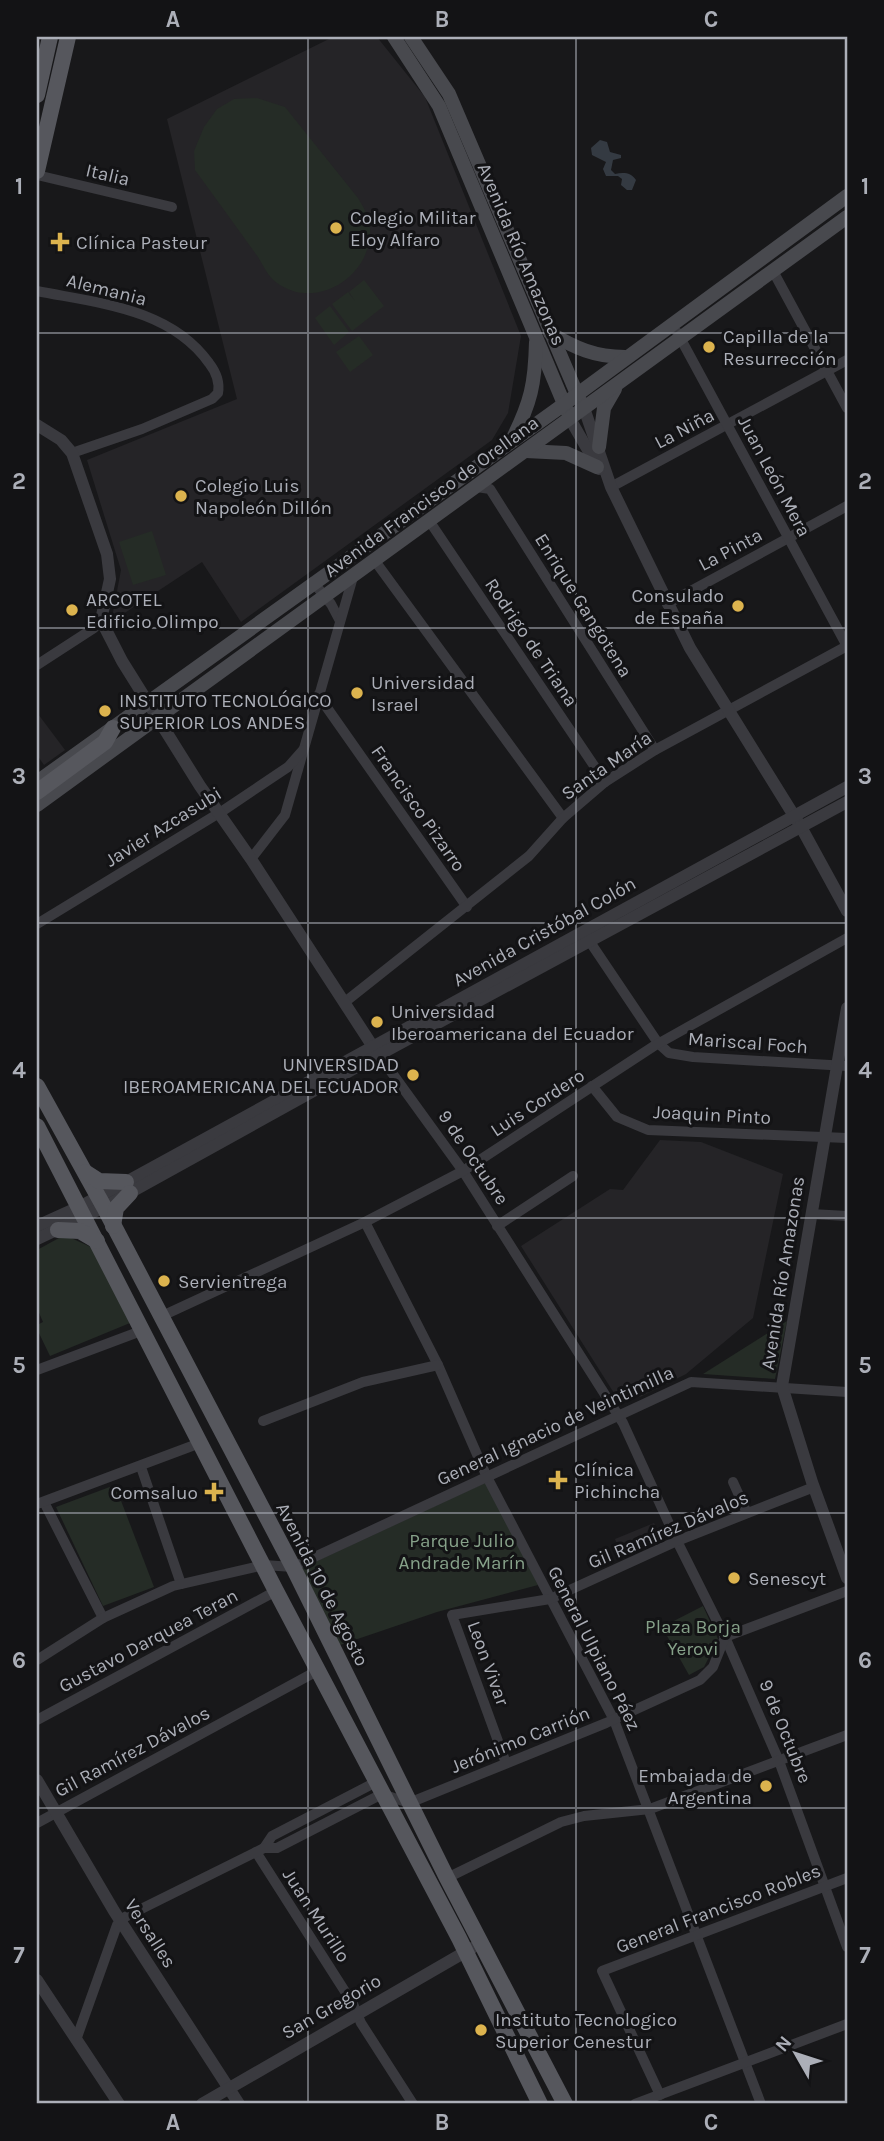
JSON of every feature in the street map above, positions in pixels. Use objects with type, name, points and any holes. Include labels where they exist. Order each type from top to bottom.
[{"type":"main road","points":[[37,95],[40,64],[50,37]]},
{"type":"main road","points":[[37,173],[68,37]]},
{"type":"main road","name":"Avenida Río Amazonas","points":[[394,37],[439,106],[543,335],[584,408]]},
{"type":"main road","name":"Avenida Río Amazonas","points":[[411,37],[449,94],[543,335],[570,419]]},
{"type":"main road","name":"Avenida Francisco de Orellana","points":[[37,782],[847,196]]},
{"type":"main road","name":"Avenida Francisco de Orellana","points":[[37,805],[847,217]]},
{"type":"main road","points":[[511,441],[528,406],[543,335],[587,353],[625,357]]},
{"type":"main road","points":[[598,447],[604,408],[620,383]]},
{"type":"main road","points":[[526,451],[562,453],[597,467]]},
{"type":"main road","points":[[468,472],[477,487]]},
{"type":"main road","points":[[37,792],[105,743],[113,728]]},
{"type":"main road","name":"Avenida 10 de Agosto","points":[[37,1086],[162,1316],[293,1567],[409,1803],[565,2104]]},
{"type":"main road","points":[[37,1126],[317,1671],[465,1951],[540,2104]]},
{"type":"main road","points":[[85,1172],[99,1181],[128,1188],[116,1208],[113,1226]]},
{"type":"main road","points":[[58,1230],[80,1231],[97,1241]]},
{"type":"street","points":[[40,64],[61,68]]},
{"type":"street","name":"Italia","points":[[37,173],[172,207]]},
{"type":"street","points":[[773,271],[847,408]]},
{"type":"street","name":"Alemania","points":[[37,291],[122,308],[166,325],[180,333],[204,355],[216,376],[219,388],[212,399],[142,429],[72,453]]},
{"type":"street","name":"Juan León Mera","points":[[672,323],[847,646]]},
{"type":"street","name":"La Niña","points":[[611,487],[847,360]]},
{"type":"street","name":"Avenida Río Amazonas","points":[[584,408],[611,487],[690,648],[798,822],[847,911]]},
{"type":"street","name":"Avenida Río Amazonas","points":[[570,419],[611,487]]},
{"type":"street","points":[[37,425],[61,440],[72,453],[111,569],[101,620],[94,628],[37,665]]},
{"type":"street","name":"Enrique Gangotena","points":[[477,487],[490,489],[655,750]]},
{"type":"street","name":"La Pinta","points":[[667,604],[847,506]]},
{"type":"street","name":"Rodrigo de Triana","points":[[430,522],[606,782]]},
{"type":"street","points":[[375,561],[563,818]]},
{"type":"street","points":[[251,859],[285,816],[353,577]]},
{"type":"street","points":[[313,582],[326,597],[340,621]]},
{"type":"street","name":"9 de Octubre","points":[[101,620],[121,661],[219,813],[375,1051],[463,1171],[620,1416],[677,1541],[725,1637],[779,1760],[847,1947]]},
{"type":"street","name":"Santa María","points":[[345,1002],[529,856],[563,818],[606,782],[655,750],[847,646]]},
{"type":"street","name":"Francisco Pizarro","points":[[318,695],[467,907]]},
{"type":"street","name":"Javier Azcasubi","points":[[37,924],[219,813],[288,767],[303,750]]},
{"type":"street","name":"Avenida Cristóbal Colón","points":[[37,1239],[58,1230],[82,1212],[375,1051],[798,822],[847,788]]},
{"type":"street","name":"Avenida Cristóbal Colón","points":[[798,822],[847,803]]},
{"type":"street","points":[[586,937],[658,1043]]},
{"type":"street","name":"Luis Cordero","points":[[162,1316],[365,1222],[463,1171],[658,1043],[847,938]]},
{"type":"street","name":"Avenida Río Amazonas","points":[[847,1008],[842,1065],[824,1137],[782,1386],[847,1578]]},
{"type":"street","name":"Mariscal Foch","points":[[658,1043],[668,1053],[680,1056],[842,1065]]},
{"type":"street","name":"Joaquin Pinto","points":[[592,1086],[617,1117],[648,1130],[847,1138]]},
{"type":"street","points":[[498,1226],[573,1175]]},
{"type":"street","name":"Avenida Cristóbal Colón","points":[[37,1226],[82,1212]]},
{"type":"street","points":[[811,1213],[847,1216]]},
{"type":"street","name":"General Ulpiano Páez","points":[[365,1222],[438,1365],[486,1475],[614,1720],[761,2104]]},
{"type":"street","points":[[37,1370],[142,1331]]},
{"type":"street","points":[[263,1421],[363,1382],[438,1365]]},
{"type":"street","name":"General Ignacio de Veintimilla","points":[[293,1567],[691,1382],[847,1392]]},
{"type":"street","points":[[103,1618],[40,1503],[200,1443]]},
{"type":"street","points":[[141,1467],[181,1584]]},
{"type":"street","points":[[733,1482],[747,1513]]},
{"type":"street","name":"Gil Ramírez Dávalos","points":[[453,1615],[550,1599],[677,1541],[814,1487]]},
{"type":"street","points":[[37,1660],[103,1618],[181,1584],[264,1565],[293,1567]]},
{"type":"street","name":"Gustavo Darquea Teran","points":[[37,1720],[276,1591]]},
{"type":"street","points":[[725,1637],[847,1591]]},
{"type":"street","name":"Leon Vivar","points":[[453,1615],[506,1763]]},
{"type":"street","name":"Jerónimo Carrión","points":[[409,1803],[614,1720],[700,1680],[713,1667],[725,1637]]},
{"type":"street","name":"Gil Ramírez Dávalos","points":[[37,1823],[317,1671]]},
{"type":"street","points":[[447,1878],[561,1822],[584,1816],[650,1809],[847,1735]]},
{"type":"street","name":"Versalles","points":[[37,1780],[120,1921],[239,2104]]},
{"type":"street","points":[[76,2040],[120,1921],[260,1850],[277,1847],[379,1788],[409,1803]]},
{"type":"street","name":"Juan Murillo","points":[[260,1850],[361,2023],[413,2104]]},
{"type":"street","name":"General Francisco Robles","points":[[660,2095],[602,1972],[847,1878]]},
{"type":"street","name":"San Gregorio","points":[[202,2104],[465,1951],[482,1944]]},
{"type":"street","points":[[37,1980],[119,2104]]},
{"type":"street","points":[[635,2104],[847,2024]]},
{"type":"shaded area","name":"Colegio Militar Eloy Alfaro","points":[[333,37],[377,37],[425,97],[521,336],[508,413],[492,440],[241,622],[202,562],[114,620],[121,570],[87,460],[237,399],[167,119]]},
{"type":"shaded area","points":[[600,140],[607,142],[610,152],[621,155],[621,158],[613,160],[611,170],[615,174],[632,175],[636,180],[632,190],[621,185],[622,179],[618,176],[606,176],[603,169],[606,162],[592,155],[591,148]]},
{"type":"shaded area","points":[[38,714],[65,750],[44,765],[37,755]]},
{"type":"shaded area","points":[[660,1140],[701,1142],[783,1174],[753,1318],[686,1374],[640,1397],[619,1401],[521,1246],[610,1189],[623,1190]]},
{"type":"shaded area","points":[[654,1523],[661,1540],[622,1557],[615,1539]]},
{"type":"green space","points":[[257,98],[285,107],[358,198],[367,216],[370,228],[369,245],[362,260],[352,274],[325,291],[293,291],[274,281],[195,170],[194,151],[204,127],[217,109],[234,99]]},
{"type":"green space","points":[[364,280],[384,306],[352,331],[332,304],[348,292],[355,301],[349,292]]},
{"type":"green space","points":[[330,306],[349,332],[334,345],[315,318]]},
{"type":"green space","points":[[359,336],[373,355],[350,372],[336,352]]},
{"type":"green space","points":[[152,531],[166,575],[133,585],[119,542]]},
{"type":"green space","points":[[59,1238],[71,1238],[93,1248],[130,1323],[50,1356],[37,1329],[37,1325],[43,1322],[37,1308],[37,1250]]},
{"type":"green space","points":[[787,1321],[775,1379],[703,1374]]},
{"type":"green space","name":"Parque Julio Andrade Marín","points":[[489,1481],[538,1585],[437,1612],[337,1646],[302,1568]]},
{"type":"green space","points":[[115,1485],[154,1587],[103,1606],[56,1507]]},
{"type":"green space","name":"Plaza Borja Yerovi","points":[[703,1606],[718,1639],[704,1667],[689,1675],[662,1627]]},
{"type":"place","name":"Colegio Militar Eloy Alfaro","points":[[336,228]]},
{"type":"place","name":"Clínica Pasteur","points":[[60,242]]},
{"type":"place","name":"Capilla de la Resurrección","points":[[709,347]]},
{"type":"place","name":"Colegio Luis Napoleón Dillón","points":[[181,496]]},
{"type":"place","name":"Consulado de España","points":[[738,606]]},
{"type":"place","name":"ARCOTEL Edificio Olimpo","points":[[72,610]]},
{"type":"place","name":"Universidad Israel","points":[[357,693]]},
{"type":"place","name":"INSTITUTO TECNOLÓGICO SUPERIOR LOS ANDES","points":[[105,711]]},
{"type":"place","name":"Universidad Iberoamericana del Ecuador","points":[[377,1022]]},
{"type":"place","name":"UNIVERSIDAD IBEROAMERICANA DEL ECUADOR","points":[[413,1075]]},
{"type":"place","name":"Servientrega","points":[[164,1281]]},
{"type":"place","name":"Clínica Pichincha","points":[[558,1480]]},
{"type":"place","name":"Comsaluo","points":[[214,1492]]},
{"type":"place","name":"Senescyt","points":[[734,1578]]},
{"type":"place","name":"Embajada de Argentina","points":[[766,1786]]},
{"type":"place","name":"Instituto Tecnologico Superior Cenestur","points":[[481,2030]]}]
